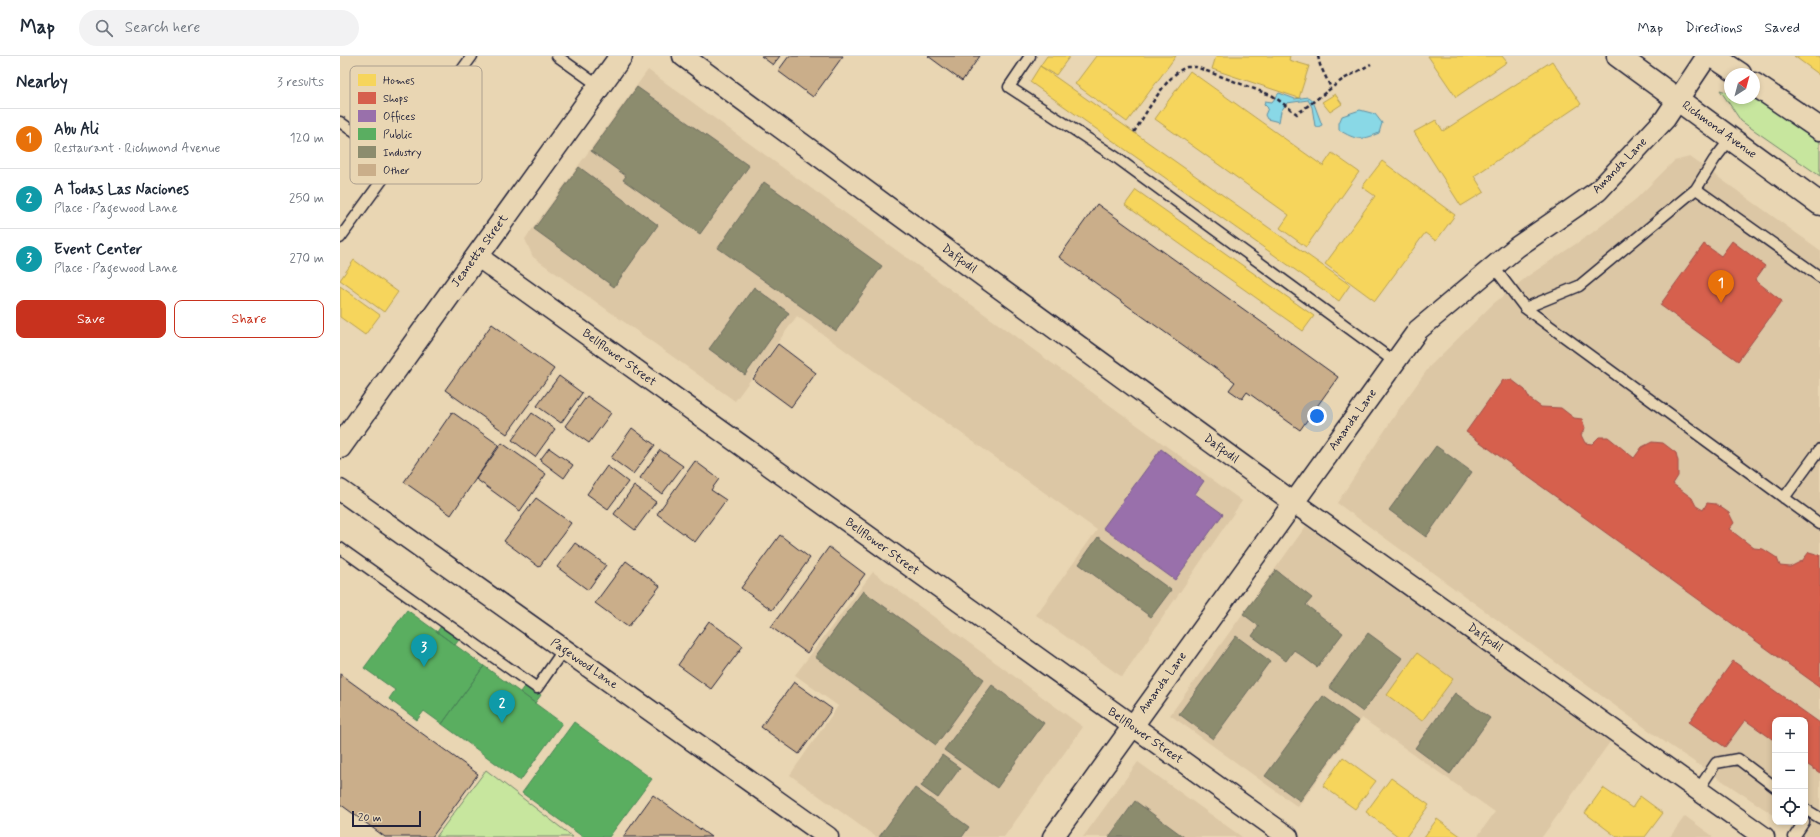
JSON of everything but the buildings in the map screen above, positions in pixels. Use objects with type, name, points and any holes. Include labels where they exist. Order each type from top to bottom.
[{"type":"street","name":"Jeanetta Street","points":[[340,447],[621,56]]},
{"type":"street","name":"Daffodil","points":[[683,56],[1293,502],[1764,837]]},
{"type":"street","name":"Richmond Avenue","points":[[1618,56],[1820,204]]},
{"type":"street","name":"Amanda Lane","points":[[1053,837],[1418,330],[1517,247],[1598,191],[1665,119],[1707,56]]},
{"type":"street","points":[[1713,56],[1731,68]]},
{"type":"street","points":[[1760,88],[1820,129]]},
{"type":"street","name":"Bellflower Street","points":[[477,256],[1288,837]]},
{"type":"street","name":"Pagewood Lane","points":[[340,490],[828,837]]},
{"type":"lane","points":[[465,66],[472,56]]},
{"type":"lane","points":[[558,56],[599,86]]},
{"type":"lane","points":[[1030,56],[1009,87],[1117,158],[1395,362]]},
{"type":"lane","points":[[340,122],[350,129]]},
{"type":"lane","points":[[1525,308],[1579,286],[1696,188],[1714,160],[1731,138]]},
{"type":"lane","points":[[340,238],[380,184]]},
{"type":"lane","points":[[1696,188],[1820,277]]},
{"type":"lane","points":[[1493,266],[1525,308],[1820,524]]},
{"type":"lane","points":[[1784,498],[1820,449]]},
{"type":"lane","points":[[340,548],[537,688],[564,649]]},
{"type":"lane","points":[[1698,790],[1716,763],[1738,759],[1772,785]]},
{"type":"lane","points":[[1808,816],[1820,818]]},
{"type":"lane","points":[[1794,837],[1801,825]]},
{"type":"path","points":[[1318,56],[1320,65],[1331,88]]},
{"type":"path","points":[[1134,132],[1175,74],[1187,67],[1196,67],[1273,96],[1297,114],[1324,92],[1371,64]]},
{"type":"shaded area","points":[[648,70],[1242,501],[1122,677],[1036,615],[1097,530],[797,316],[735,401],[533,257],[525,239]]},
{"type":"shaded area","points":[[1690,157],[1820,250],[1820,837],[1806,837],[1788,825],[1808,825],[1808,717],[1772,717],[1772,814],[1669,745],[1337,503],[1399,409],[1430,366],[1493,304],[1528,276],[1592,233],[1636,199],[1674,161]]},
{"type":"shaded area","points":[[1306,526],[1610,742],[1542,837],[1477,837],[1495,812],[1362,718],[1298,807],[1170,715]]},
{"type":"shaded area","points":[[873,572],[1083,727],[1004,837],[876,837],[790,775],[838,706],[795,675]]},
{"type":"shaded area","points":[[1138,762],[1242,837],[1083,837]]},
{"type":"shaded area","points":[[1685,816],[1714,837],[1670,837]]},
{"type":"green space","points":[[1760,101],[1764,102],[1820,142],[1820,176],[1741,121],[1729,104],[1760,104]]},
{"type":"green space","points":[[486,770],[573,837],[436,837]]},
{"type":"water","points":[[1279,93],[1295,99],[1308,97],[1313,101],[1322,125],[1318,127],[1315,126],[1312,107],[1308,100],[1287,103],[1281,111],[1279,122],[1267,119],[1265,115],[1268,108],[1264,104],[1265,101],[1272,102]]},
{"type":"water","points":[[1360,110],[1375,114],[1382,123],[1379,133],[1368,137],[1359,138],[1350,136],[1339,130],[1339,123],[1342,116]]},
{"type":"place","name":"Abu Ali","points":[[1721,303]]},
{"type":"place","name":"Event Center","points":[[424,667]]},
{"type":"place","name":"A Todas Las Naciones","points":[[502,723]]}]
